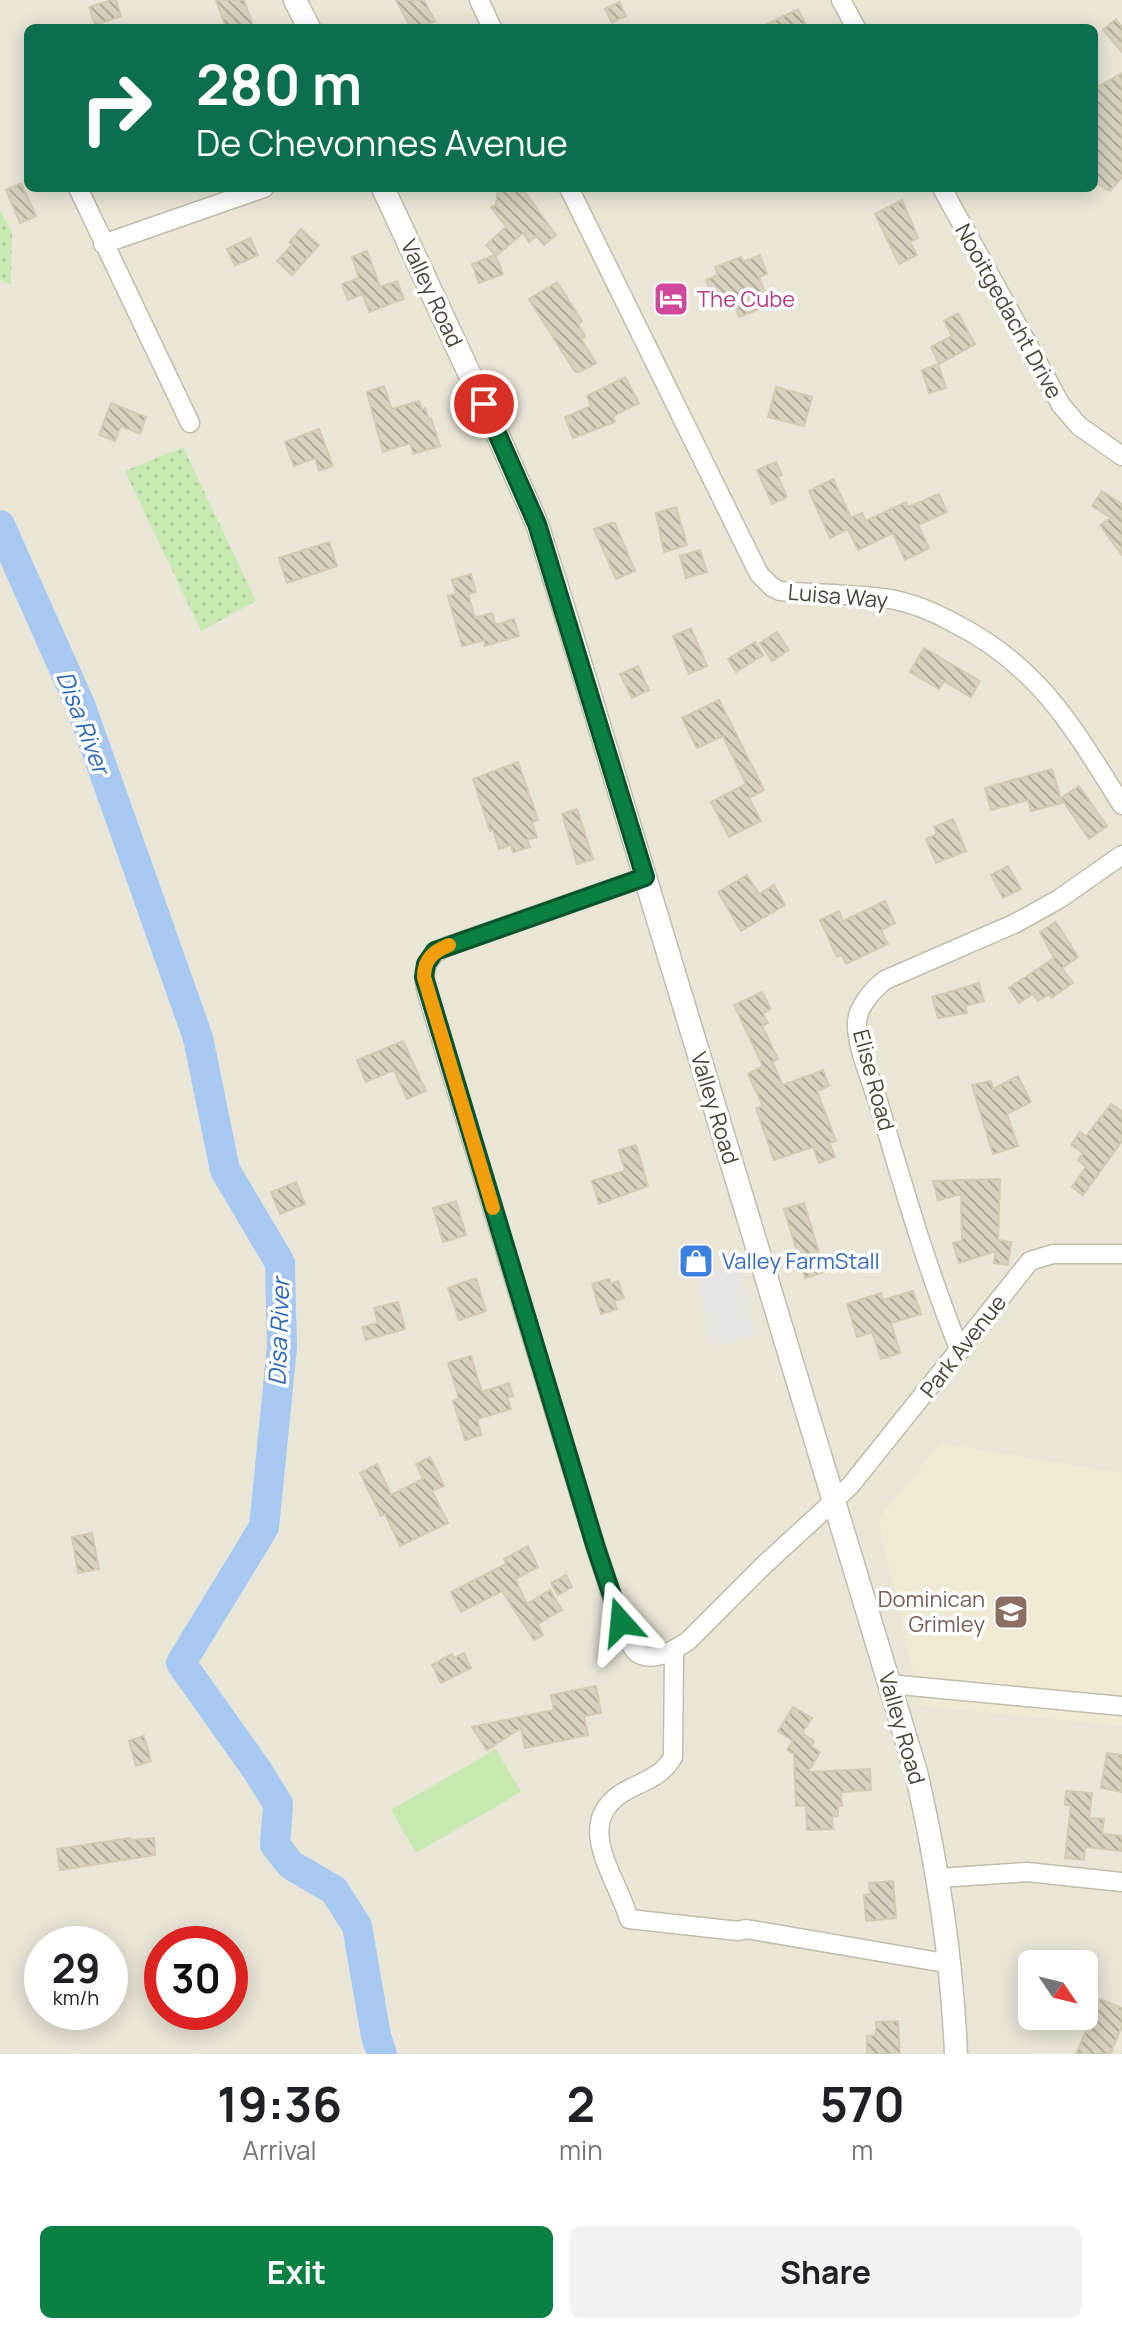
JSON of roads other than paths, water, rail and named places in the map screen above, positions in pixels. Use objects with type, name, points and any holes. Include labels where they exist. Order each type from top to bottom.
[{"type":"street","points":[[295,0],[307,24]]},
{"type":"street","points":[[479,0],[490,24]]},
{"type":"street","points":[[841,0],[854,24]]},
{"type":"street","points":[[80,192],[190,423]]},
{"type":"street","points":[[103,244],[252,192]]},
{"type":"street","name":"Valley Road","points":[[385,192],[537,524],[916,1772],[939,1878],[951,1964],[956,2054]]},
{"type":"street","name":"Luisa Way","points":[[571,192],[765,582],[780,591],[891,600],[914,605],[973,632],[1005,654],[1057,705],[1122,805]]},
{"type":"street","name":"Nooitgedacht Drive","points":[[944,192],[1061,405],[1079,426],[1122,456]]},
{"type":"street","name":"Elise Road","points":[[960,1351],[939,1300],[883,1118],[859,1036],[858,1016],[873,991],[885,980],[1016,923],[1059,899],[1122,855]]},
{"type":"street","points":[[645,877],[446,947],[431,955],[423,973],[621,1622],[639,1654],[656,1656],[674,1651],[673,1757],[666,1771],[616,1795],[602,1812],[597,1829],[604,1857],[623,1897],[629,1919],[738,1931],[746,1929],[951,1964]]},
{"type":"street","name":"Park Avenue","points":[[674,1651],[850,1486],[1036,1257],[1053,1254],[1122,1254]]},
{"type":"street","points":[[889,1684],[1122,1706]]},
{"type":"street","points":[[939,1878],[1027,1872],[1122,1882]]},
{"type":"waterway","name":"Disa River","points":[[0,525],[81,707],[198,1038],[225,1170],[280,1263],[282,1347],[264,1527],[181,1663],[278,1804],[275,1845],[291,1865],[334,1890],[357,1926],[376,2036],[382,2054]]},
{"type":"place","name":"The Cube","points":[[671,299]]},
{"type":"place","name":"Valley FarmStall","points":[[696,1261]]},
{"type":"place","name":"Dominican Grimley","points":[[1011,1612]]}]
